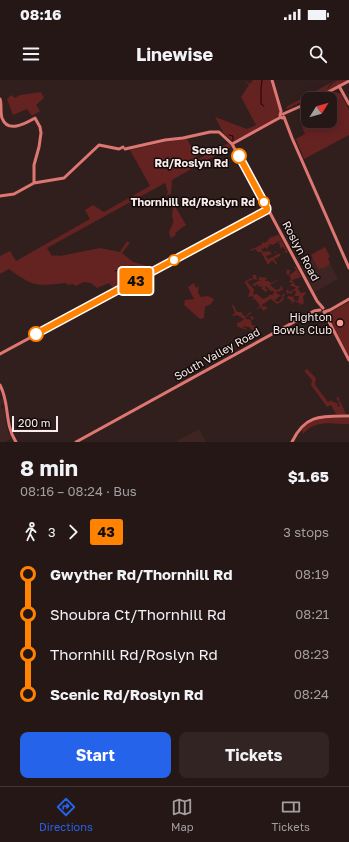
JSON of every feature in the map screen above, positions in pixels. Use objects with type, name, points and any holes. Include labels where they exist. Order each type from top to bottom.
[{"type":"street","points":[[272,80],[282,115],[349,268]]},
{"type":"street","points":[[328,92],[349,81]]},
{"type":"street","points":[[339,86],[349,104]]},
{"type":"street","points":[[0,99],[1,117],[8,125],[18,126],[35,118],[40,127],[41,133],[39,147],[34,165],[34,183]]},
{"type":"street","points":[[1,197],[14,194],[34,183],[64,178],[98,145],[122,149],[214,131],[221,134],[232,144],[277,120],[282,115],[301,106]]},
{"type":"street","name":"Roslyn Road","points":[[232,144],[349,360]]},
{"type":"street","points":[[0,354],[268,210]]},
{"type":"street","points":[[327,320],[327,314],[332,309],[349,300]]},
{"type":"street","points":[[311,312],[317,307],[317,301]]},
{"type":"street","name":"South Valley Road","points":[[76,442],[311,312],[332,309]]},
{"type":"street","points":[[0,385],[6,400],[9,428],[16,442]]},
{"type":"street","points":[[292,442],[304,425],[317,417],[349,416]]},
{"type":"shaded area","points":[[243,80],[250,84],[253,80],[270,80],[279,109],[279,115],[271,122],[233,141],[224,134],[215,117],[247,129],[256,125],[241,97],[249,85]]},
{"type":"shaded area","points":[[336,80],[330,84],[326,90],[335,82],[340,80],[348,80],[326,92],[314,92]]},
{"type":"shaded area","points":[[41,92],[44,98],[36,105],[40,111],[32,116],[27,109],[13,115],[7,99],[11,95],[15,98],[20,95]]},
{"type":"shaded area","points":[[337,93],[341,94],[349,110],[349,135],[304,159],[296,139],[305,134],[302,128],[312,128],[313,130],[312,128],[337,128]]},
{"type":"shaded area","points":[[301,99],[301,102],[287,109],[286,107]]},
{"type":"shaded area","points":[[187,139],[198,159],[229,143],[231,147],[172,180],[171,194],[166,195],[168,192],[165,183],[47,248],[52,256],[55,255],[56,257],[57,255],[60,256],[100,248],[120,252],[127,241],[130,243],[122,253],[133,262],[144,265],[150,269],[113,288],[109,283],[97,288],[91,283],[84,282],[75,286],[73,284],[67,285],[66,283],[48,285],[35,284],[9,269],[0,274],[0,256],[10,251],[16,261],[90,219],[85,210],[93,205],[104,212],[150,186],[130,150],[165,142]]},
{"type":"shaded area","points":[[173,206],[175,206],[186,225],[171,238],[169,232],[173,222]]},
{"type":"shaded area","points":[[278,233],[288,252],[283,252],[286,251],[283,247],[280,248],[280,244],[278,243],[282,242],[279,241],[273,245],[270,244],[267,249],[265,247],[263,249],[261,248],[263,252],[269,251],[272,254],[266,256],[268,259],[280,254],[280,256],[274,259],[277,265],[272,260],[268,265],[261,252],[258,252],[255,249],[250,250],[261,245],[263,242],[268,241],[269,238],[278,235]]},
{"type":"shaded area","points":[[325,247],[330,257],[328,258],[330,263],[338,279],[315,292],[303,269],[310,265],[308,261],[313,258],[311,255]]},
{"type":"shaded area","points":[[325,247],[330,257],[328,258],[330,264],[322,269],[321,267],[319,270],[311,255]]},
{"type":"shaded area","points":[[294,267],[296,267],[301,277],[292,280],[296,286],[300,286],[298,289],[301,293],[306,293],[303,297],[304,303],[298,307],[301,304],[295,301],[291,304],[292,301],[287,298],[288,296],[294,297],[294,300],[298,301],[299,296],[294,296],[296,292],[294,290],[291,294],[288,293],[288,295],[286,291],[288,289],[289,292],[296,288],[289,286],[293,283],[289,282],[291,279],[289,275],[286,274],[287,271],[285,268],[287,270],[291,270],[289,273],[290,275],[296,270]]},
{"type":"shaded area","points":[[247,275],[249,279],[253,278],[253,275],[256,275],[257,280],[253,279],[247,282],[254,289],[253,296],[254,294],[257,294],[263,299],[269,295],[273,295],[274,291],[271,291],[266,286],[265,288],[268,290],[266,292],[262,289],[261,290],[263,286],[261,287],[256,284],[256,286],[252,285],[258,281],[262,281],[258,280],[260,277],[267,278],[265,281],[271,283],[278,280],[270,285],[276,290],[282,286],[283,290],[279,291],[281,293],[277,291],[276,293],[282,296],[284,293],[284,297],[280,296],[275,300],[277,302],[280,301],[282,297],[284,299],[277,304],[271,299],[262,305],[263,307],[268,308],[263,311],[261,307],[254,311],[260,306],[255,299],[252,301],[254,298],[252,296],[248,297],[250,291],[245,283],[245,281],[249,280]]},
{"type":"shaded area","points":[[194,283],[196,288],[199,286],[198,293],[201,297],[208,296],[214,299],[211,304],[205,307],[204,318],[200,319],[184,305],[185,300],[194,299],[188,287]]},
{"type":"shaded area","name":"Highton Bowls Club","points":[[349,302],[349,356],[328,317],[329,313]]},
{"type":"shaded area","points":[[233,304],[237,312],[241,312],[245,317],[250,312],[251,313],[245,318],[248,320],[252,319],[250,317],[251,316],[254,316],[254,319],[251,320],[252,325],[256,326],[259,331],[253,331],[249,327],[243,326],[247,330],[237,326],[237,323],[244,319],[237,315],[232,315],[235,313],[232,306]]},
{"type":"shaded area","points":[[307,369],[316,378],[315,385],[328,402],[336,398],[331,401],[337,403],[338,407],[340,406],[338,402],[340,401],[346,414],[336,414],[331,405],[327,407],[311,385],[312,380],[304,371]]},
{"type":"shaded area","points":[[3,398],[4,404],[1,405],[1,408],[5,409],[6,425],[11,439],[5,442],[0,442],[0,400]]},
{"type":"shaded area","points":[[319,418],[349,418],[349,424],[319,424],[308,429],[303,434],[302,430],[306,425]]},
{"type":"shaded area","points":[[199,429],[206,442],[177,442],[177,441]]},
{"type":"waterway","points":[[262,80],[261,104],[264,106]]},
{"type":"waterway","points":[[229,135],[233,136],[233,140]]},
{"type":"waterway","points":[[115,271],[131,266],[142,267]]},
{"type":"bus line","name":"43","points":[[36,334],[267,210],[239,156]]},
{"type":"place","name":"Scenic Rd/Roslyn Rd","points":[[239,156]]},
{"type":"place","name":"Thornhill Rd/Roslyn Rd","points":[[264,202]]},
{"type":"place","name":"Highton Bowls Club","points":[[340,323]]}]
